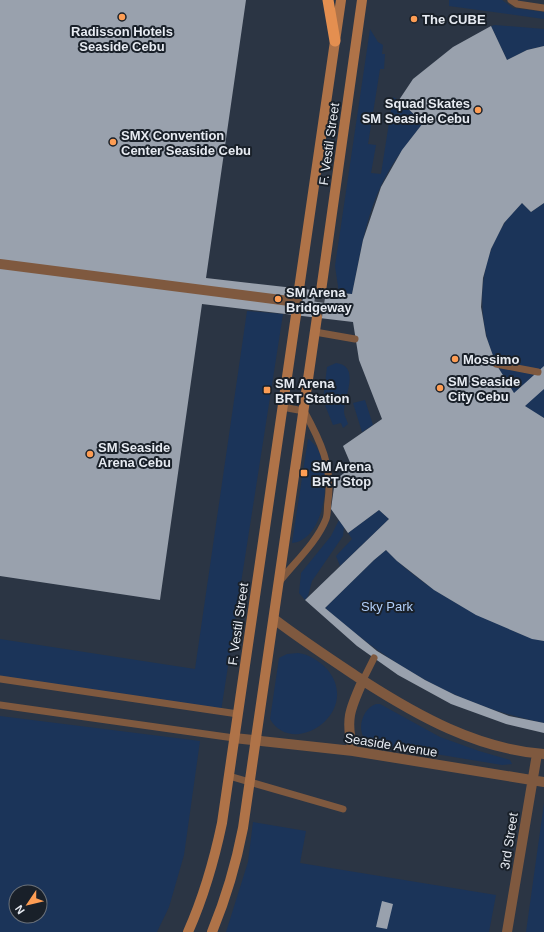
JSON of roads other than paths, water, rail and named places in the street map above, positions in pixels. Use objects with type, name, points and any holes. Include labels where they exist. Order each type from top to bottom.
[{"type":"highway","points":[[328,0],[335,41]]},
{"type":"main road","name":"F. Vestil Street","points":[[299,289],[341,0]]},
{"type":"main road","name":"F. Vestil Street","points":[[321,291],[362,0]]},
{"type":"main road","name":"F. Vestil Street","points":[[188,932],[202,900],[214,861],[222,823],[296,315]]},
{"type":"main road","points":[[212,932],[223,906],[236,865],[257,741],[317,317]]},
{"type":"street","points":[[0,264],[297,302]]},
{"type":"street","name":"Seaside Avenue","points":[[274,619],[362,680],[394,701],[429,721],[482,742],[540,754]]},
{"type":"street","points":[[353,751],[348,731],[350,711],[362,680]]},
{"type":"street","name":"Seaside Avenue","points":[[234,738],[353,751],[544,782]]},
{"type":"street","name":"3rd Street","points":[[507,932],[532,780],[540,754]]},
{"type":"lane","points":[[511,0],[517,4],[544,8]]},
{"type":"lane","points":[[315,332],[355,339]]},
{"type":"lane","points":[[496,364],[538,372]]},
{"type":"lane","points":[[280,581],[314,539],[326,519],[330,489],[327,460],[319,439],[304,411],[282,407]]},
{"type":"lane","points":[[362,680],[374,658]]},
{"type":"lane","points":[[0,679],[238,714]]},
{"type":"lane","points":[[0,705],[234,738]]},
{"type":"lane","points":[[229,776],[343,809]]},
{"type":"tunnel","points":[[296,315],[299,289]]},
{"type":"tunnel","points":[[317,317],[321,291]]},
{"type":"place","name":"Radisson Hotels Seaside Cebu","points":[[122,17]]},
{"type":"place","name":"The CUBE","points":[[414,19]]},
{"type":"place","name":"Squad Skates SM Seaside Cebu","points":[[478,110]]},
{"type":"place","name":"SMX Convention Center Seaside Cebu","points":[[113,142]]},
{"type":"place","name":"SM Arena Bridgeway","points":[[278,299]]},
{"type":"place","name":"Mossimo","points":[[455,359]]},
{"type":"place","name":"SM Seaside City Cebu","points":[[440,388]]},
{"type":"place","name":"SM Arena BRT Station","points":[[267,390]]},
{"type":"place","name":"SM Seaside Arena Cebu","points":[[90,454]]},
{"type":"place","name":"SM Arena BRT Stop","points":[[304,473]]},
{"type":"park label","name":"Sky Park","points":[[387,606]]}]
